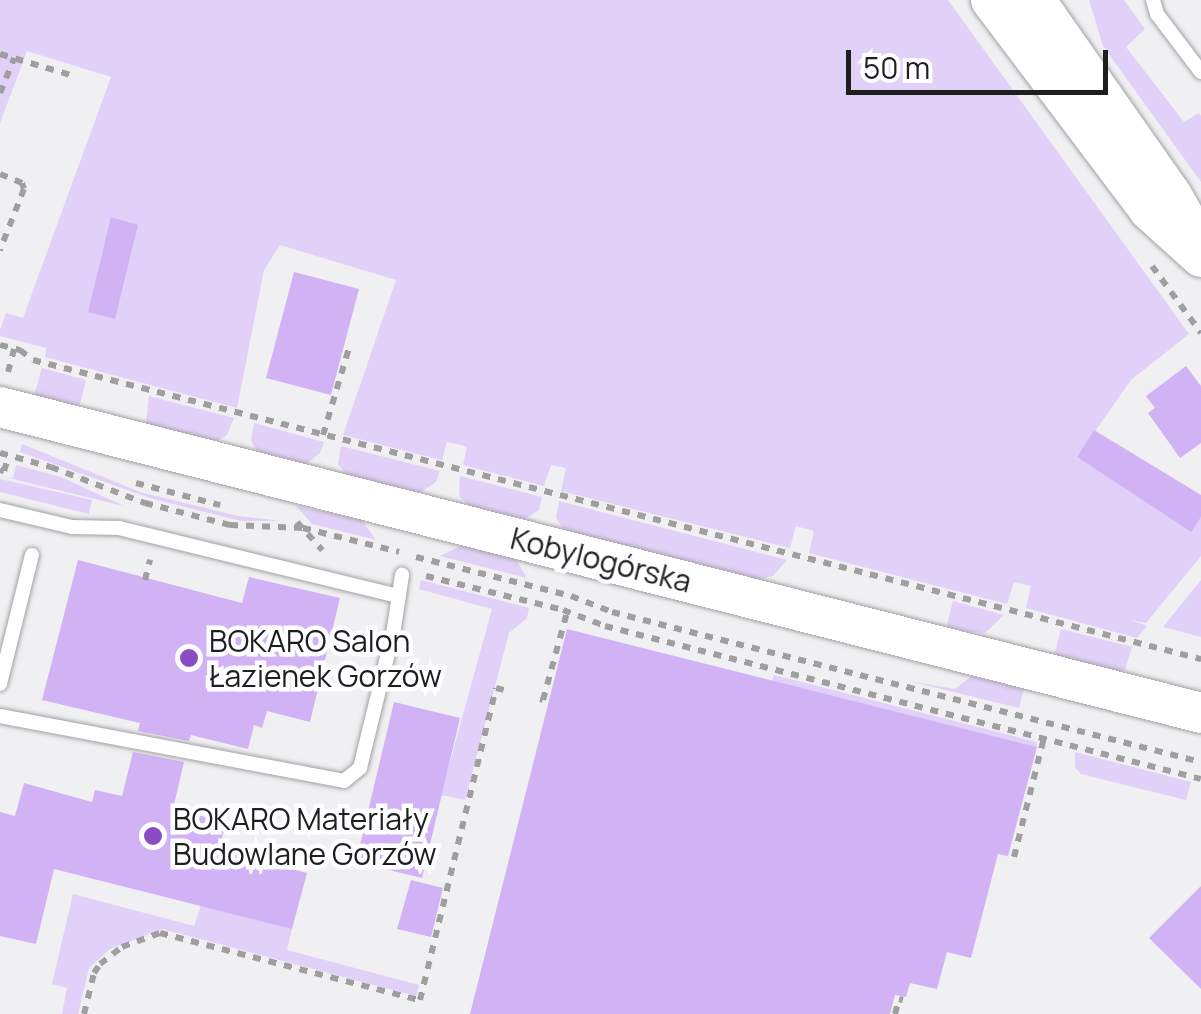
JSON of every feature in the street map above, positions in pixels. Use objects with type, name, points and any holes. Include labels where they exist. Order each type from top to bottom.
[{"type":"street","points":[[991,0],[1149,210],[1201,257]]},
{"type":"street","points":[[1035,0],[1172,194],[1193,231],[1201,257]]},
{"type":"street","name":"Kobylogórska","points":[[0,408],[1201,714]]},
{"type":"lane","points":[[1152,0],[1157,14],[1201,72]]},
{"type":"lane","points":[[0,510],[72,527],[120,528],[399,596]]},
{"type":"lane","points":[[0,684],[32,555]]},
{"type":"lane","points":[[0,716],[344,782],[360,768],[402,575]]},
{"type":"path","points":[[0,54],[70,75]]},
{"type":"path","points":[[0,62],[14,58]]},
{"type":"path","points":[[0,93],[14,58]]},
{"type":"path","points":[[0,174],[22,183],[24,189],[0,250]]},
{"type":"path","points":[[0,345],[20,350],[32,360],[1201,660]]},
{"type":"path","points":[[323,435],[350,348]]},
{"type":"path","points":[[0,454],[50,466],[159,507],[230,525],[302,528],[1201,762]]},
{"type":"path","points":[[0,470],[4,471],[6,462]]},
{"type":"path","points":[[122,478],[226,507]]},
{"type":"path","points":[[287,511],[319,549],[336,553]]},
{"type":"path","points":[[146,580],[148,570]]},
{"type":"path","points":[[420,574],[674,644],[700,646],[771,668],[1024,728],[1044,738],[1201,778]]},
{"type":"path","points":[[540,699],[543,700],[557,658],[567,612]]},
{"type":"path","points":[[671,655],[674,644]]},
{"type":"path","points":[[768,680],[771,668]]},
{"type":"path","points":[[84,1014],[94,972],[109,955],[160,933],[420,1000],[496,688],[504,690]]},
{"type":"path","points":[[1014,856],[1044,738]]},
{"type":"path","points":[[895,1014],[898,999],[903,1000]]},
{"type":"shaded area","points":[[0,0],[948,0],[1189,334],[1131,380],[1077,457],[1190,531],[1201,517],[1201,556],[1146,623],[1131,620],[1147,626],[1137,638],[1026,608],[1031,586],[1014,582],[1007,604],[809,553],[814,531],[796,526],[790,548],[561,491],[566,468],[551,465],[544,486],[463,465],[467,447],[457,444],[447,442],[442,460],[343,435],[396,280],[280,245],[264,270],[237,408],[45,357],[46,348],[0,336],[0,330],[6,313],[23,318],[111,77],[27,51],[0,123]]},
{"type":"shaded area","points":[[1089,0],[1124,0],[1145,29],[1126,47],[1184,122],[1199,113],[1201,116],[1201,182],[1103,46]]},
{"type":"shaded area","points":[[42,368],[86,380],[79,408],[34,396]]},
{"type":"shaded area","points":[[149,396],[234,418],[227,435],[217,441],[146,424]]},
{"type":"shaded area","points":[[254,423],[324,442],[320,453],[305,465],[258,453],[251,441]]},
{"type":"shaded area","points":[[22,444],[140,492],[238,516],[281,521],[241,521],[153,499],[20,452]]},
{"type":"shaded area","points":[[341,446],[440,471],[436,482],[418,494],[348,476],[338,464]]},
{"type":"shaded area","points":[[16,465],[61,477],[124,506],[0,476],[13,478]]},
{"type":"shaded area","points":[[460,476],[542,497],[539,510],[523,520],[469,506],[459,496]]},
{"type":"shaded area","points":[[0,479],[92,500],[89,514],[0,492]]},
{"type":"shaded area","points":[[559,501],[787,560],[773,576],[755,580],[566,532],[556,518]]},
{"type":"shaded area","points":[[296,506],[361,519],[376,540],[312,524]]},
{"type":"shaded area","points":[[463,545],[515,558],[527,578],[440,556]]},
{"type":"shaded area","points":[[421,580],[529,608],[527,618],[509,633],[465,800],[441,795],[492,609],[419,589]]},
{"type":"shaded area","points":[[1201,580],[1201,637],[1163,627]]},
{"type":"shaded area","points":[[953,601],[1004,615],[985,633],[951,630],[947,625]]},
{"type":"shaded area","points":[[1061,629],[1132,647],[1125,670],[1054,656]]},
{"type":"shaded area","points":[[774,675],[1037,742],[1037,747],[772,681]]},
{"type":"shaded area","points":[[973,675],[1024,688],[1019,708],[909,681],[955,689]]},
{"type":"shaded area","points":[[1075,752],[1191,782],[1186,800],[1081,774],[1075,767]]},
{"type":"shaded area","points":[[73,894],[194,926],[201,905],[292,929],[287,950],[419,985],[416,996],[162,929],[110,949],[89,968],[78,1014],[62,1014],[67,988],[52,984]]},
{"type":"building","points":[[111,217],[138,225],[115,319],[88,312]]},
{"type":"building","points":[[294,272],[359,289],[331,395],[266,378]]},
{"type":"building","points":[[1186,366],[1201,386],[1201,443],[1180,458],[1148,413],[1155,408],[1146,396]]},
{"type":"building","points":[[1094,430],[1201,495],[1201,517],[1191,532],[1077,457]]},
{"type":"building","name":"BOKARO Salon Łazienek Gorzów","points":[[78,560],[242,603],[249,577],[340,598],[310,722],[267,711],[262,728],[254,725],[248,749],[191,735],[189,741],[138,731],[140,723],[42,700]]},
{"type":"building","points":[[567,629],[1037,747],[1008,856],[998,854],[971,958],[947,952],[937,989],[910,983],[906,997],[895,995],[890,1014],[470,1014]]},
{"type":"building","points":[[394,702],[460,718],[422,878],[356,862]]},
{"type":"building","name":"BOKARO Materiały Budowlane Gorzów","points":[[133,752],[184,762],[173,809],[226,822],[219,850],[307,873],[292,929],[54,869],[36,944],[0,936],[0,812],[15,816],[24,783],[92,802],[95,790],[122,796]]},
{"type":"building","points":[[411,880],[443,888],[431,937],[397,929]]},
{"type":"building","points":[[1201,886],[1201,989],[1149,938]]},
{"type":"place","name":"BOKARO Salon Łazienek Gorzów","points":[[189,658]]},
{"type":"place","name":"BOKARO Materiały Budowlane Gorzów","points":[[153,836]]}]
